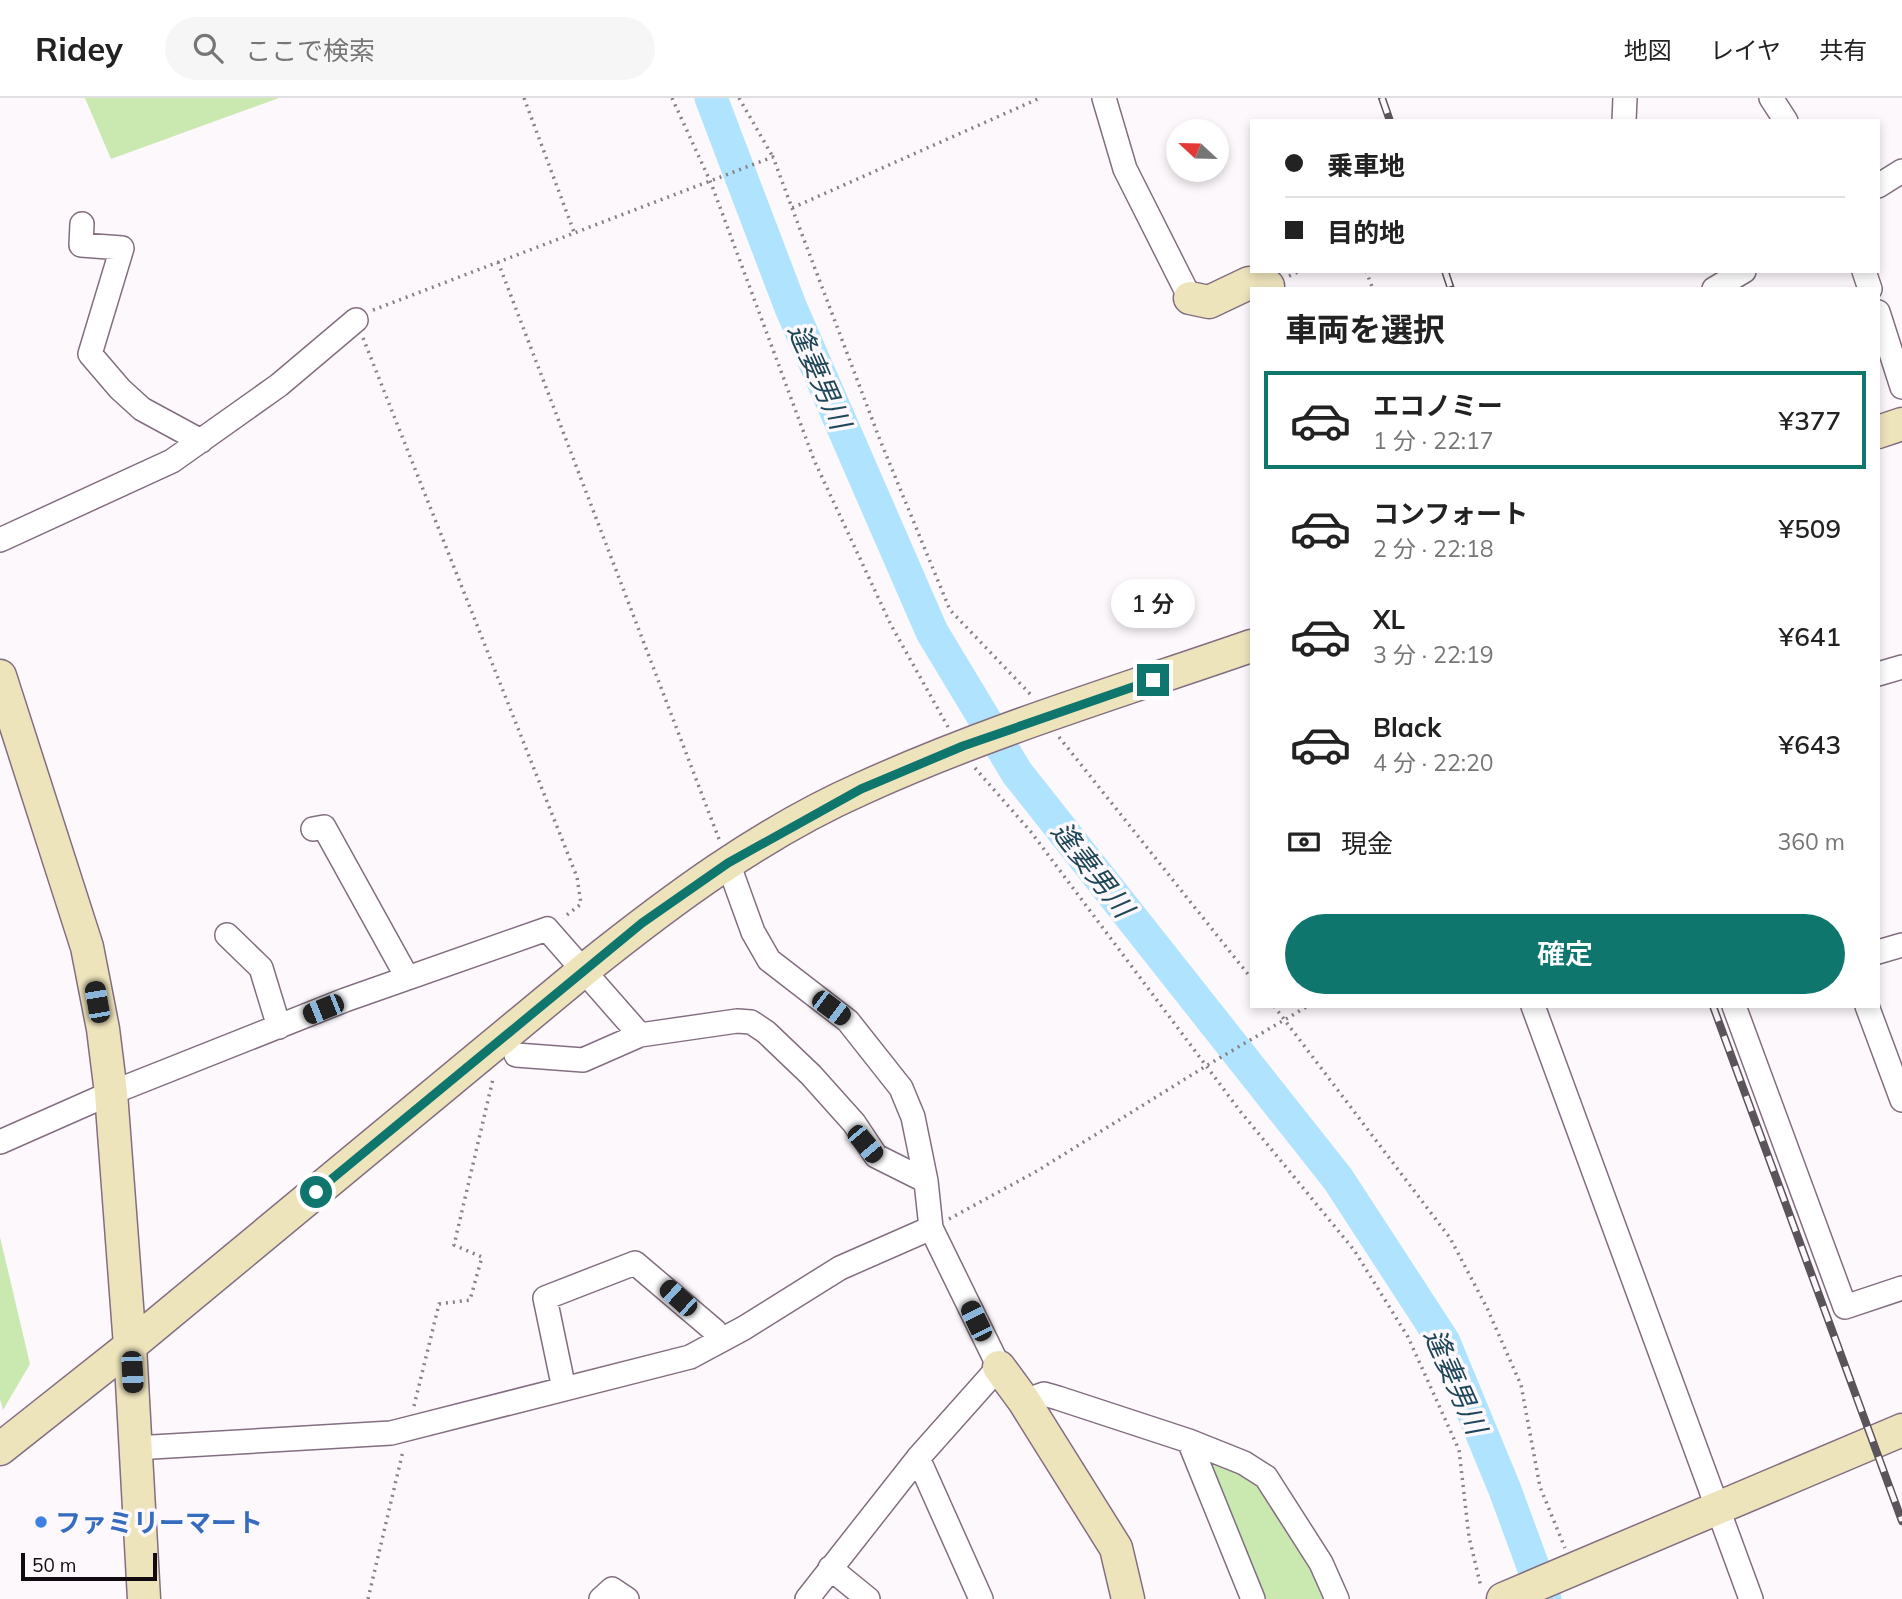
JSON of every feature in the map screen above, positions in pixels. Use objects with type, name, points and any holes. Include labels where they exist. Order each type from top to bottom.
[{"type":"street","points":[[1104,98],[1125,169],[1190,298],[1209,302],[1249,283],[1269,287]]},
{"type":"street","points":[[1624,119],[1625,98]]},
{"type":"street","points":[[1772,98],[1785,119]]},
{"type":"street","points":[[1880,185],[1902,171]]},
{"type":"street","points":[[82,224],[81,245],[122,248],[90,355],[142,410],[201,441]]},
{"type":"street","points":[[1880,319],[1902,387]]},
{"type":"street","points":[[0,540],[172,461],[279,385],[356,320]]},
{"type":"street","points":[[1880,431],[1902,424]]},
{"type":"street","points":[[1,1443],[130,1346],[642,923],[728,863],[861,789],[963,746],[1250,646]]},
{"type":"street","points":[[1880,673],[1902,667]]},
{"type":"street","points":[[0,676],[87,947],[111,1093],[130,1346],[144,1599]]},
{"type":"street","points":[[313,829],[324,827],[407,977]]},
{"type":"street","points":[[728,863],[753,932],[769,960],[848,1021],[901,1088],[913,1117],[926,1181],[931,1228],[999,1367],[1024,1401],[1116,1548],[1128,1599]]},
{"type":"street","points":[[0,1142],[111,1093],[407,977],[547,929],[640,1035]]},
{"type":"street","points":[[227,935],[261,968],[279,1027]]},
{"type":"street","points":[[1880,951],[1902,945]]},
{"type":"street","points":[[1534,1008],[1751,1599]]},
{"type":"street","points":[[1735,1008],[1844,1307],[1902,1288]]},
{"type":"street","points":[[1868,1008],[1902,1100]]},
{"type":"street","points":[[516,1055],[583,1060],[640,1035],[737,1021],[751,1022],[766,1032],[811,1075],[854,1123],[876,1156],[926,1181]]},
{"type":"street","points":[[135,1448],[391,1433],[690,1357],[840,1268],[931,1228]]},
{"type":"street","points":[[564,1390],[545,1298],[635,1263],[715,1331],[722,1340]]},
{"type":"street","points":[[807,1599],[918,1458],[999,1367]]},
{"type":"street","points":[[1024,1401],[1044,1394],[1189,1441],[1244,1464],[1266,1477],[1321,1563],[1337,1599]]},
{"type":"street","points":[[1503,1599],[1902,1430]]},
{"type":"street","points":[[1189,1441],[1253,1599]]},
{"type":"street","points":[[918,1458],[981,1599]]},
{"type":"street","points":[[830,1568],[868,1599]]},
{"type":"street","points":[[601,1599],[612,1589],[627,1599]]},
{"type":"path","points":[[524,98],[574,232]]},
{"type":"path","points":[[672,98],[711,183],[814,460],[891,625],[945,723],[963,746],[977,771],[1031,832],[1206,1066],[1354,1250],[1408,1337],[1459,1450],[1469,1537],[1484,1599]]},
{"type":"path","points":[[739,98],[773,157],[880,440],[950,610],[1030,694],[1037,721],[1250,977]]},
{"type":"path","points":[[792,208],[1040,98]]},
{"type":"path","points":[[547,929],[581,904],[577,877],[356,320],[368,312],[574,232],[711,183],[773,157]]},
{"type":"path","points":[[498,262],[728,863]]},
{"type":"path","points":[[1276,1008],[1318,1068],[1450,1238],[1469,1273],[1521,1385],[1540,1487],[1571,1570]]},
{"type":"path","points":[[931,1228],[1037,1171],[1305,1008]]},
{"type":"path","points":[[368,1599],[439,1304],[470,1300],[482,1257],[454,1245],[493,1076],[516,1055]]},
{"type":"green space","points":[[85,98],[279,98],[111,159]]},
{"type":"green space","points":[[0,1237],[30,1364],[3,1410],[0,1399]]},
{"type":"green space","points":[[1210,1455],[1263,1480],[1334,1599],[1257,1599],[1207,1474]]},
{"type":"waterway","name":"逢妻男川","points":[[711,98],[791,308],[932,632],[1017,773],[1338,1179],[1444,1342],[1505,1490],[1545,1599]]},
{"type":"railway","points":[[1382,98],[1389,119]]},
{"type":"railway","points":[[1446,273],[1450,287]]},
{"type":"railway","points":[[1714,1008],[1902,1521]]},
{"type":"place","name":"ファミリーマート","points":[[41,1522]]},
{"type":"route","points":[[316,1192],[642,923],[728,863],[861,789],[963,746],[1153,680]]}]
